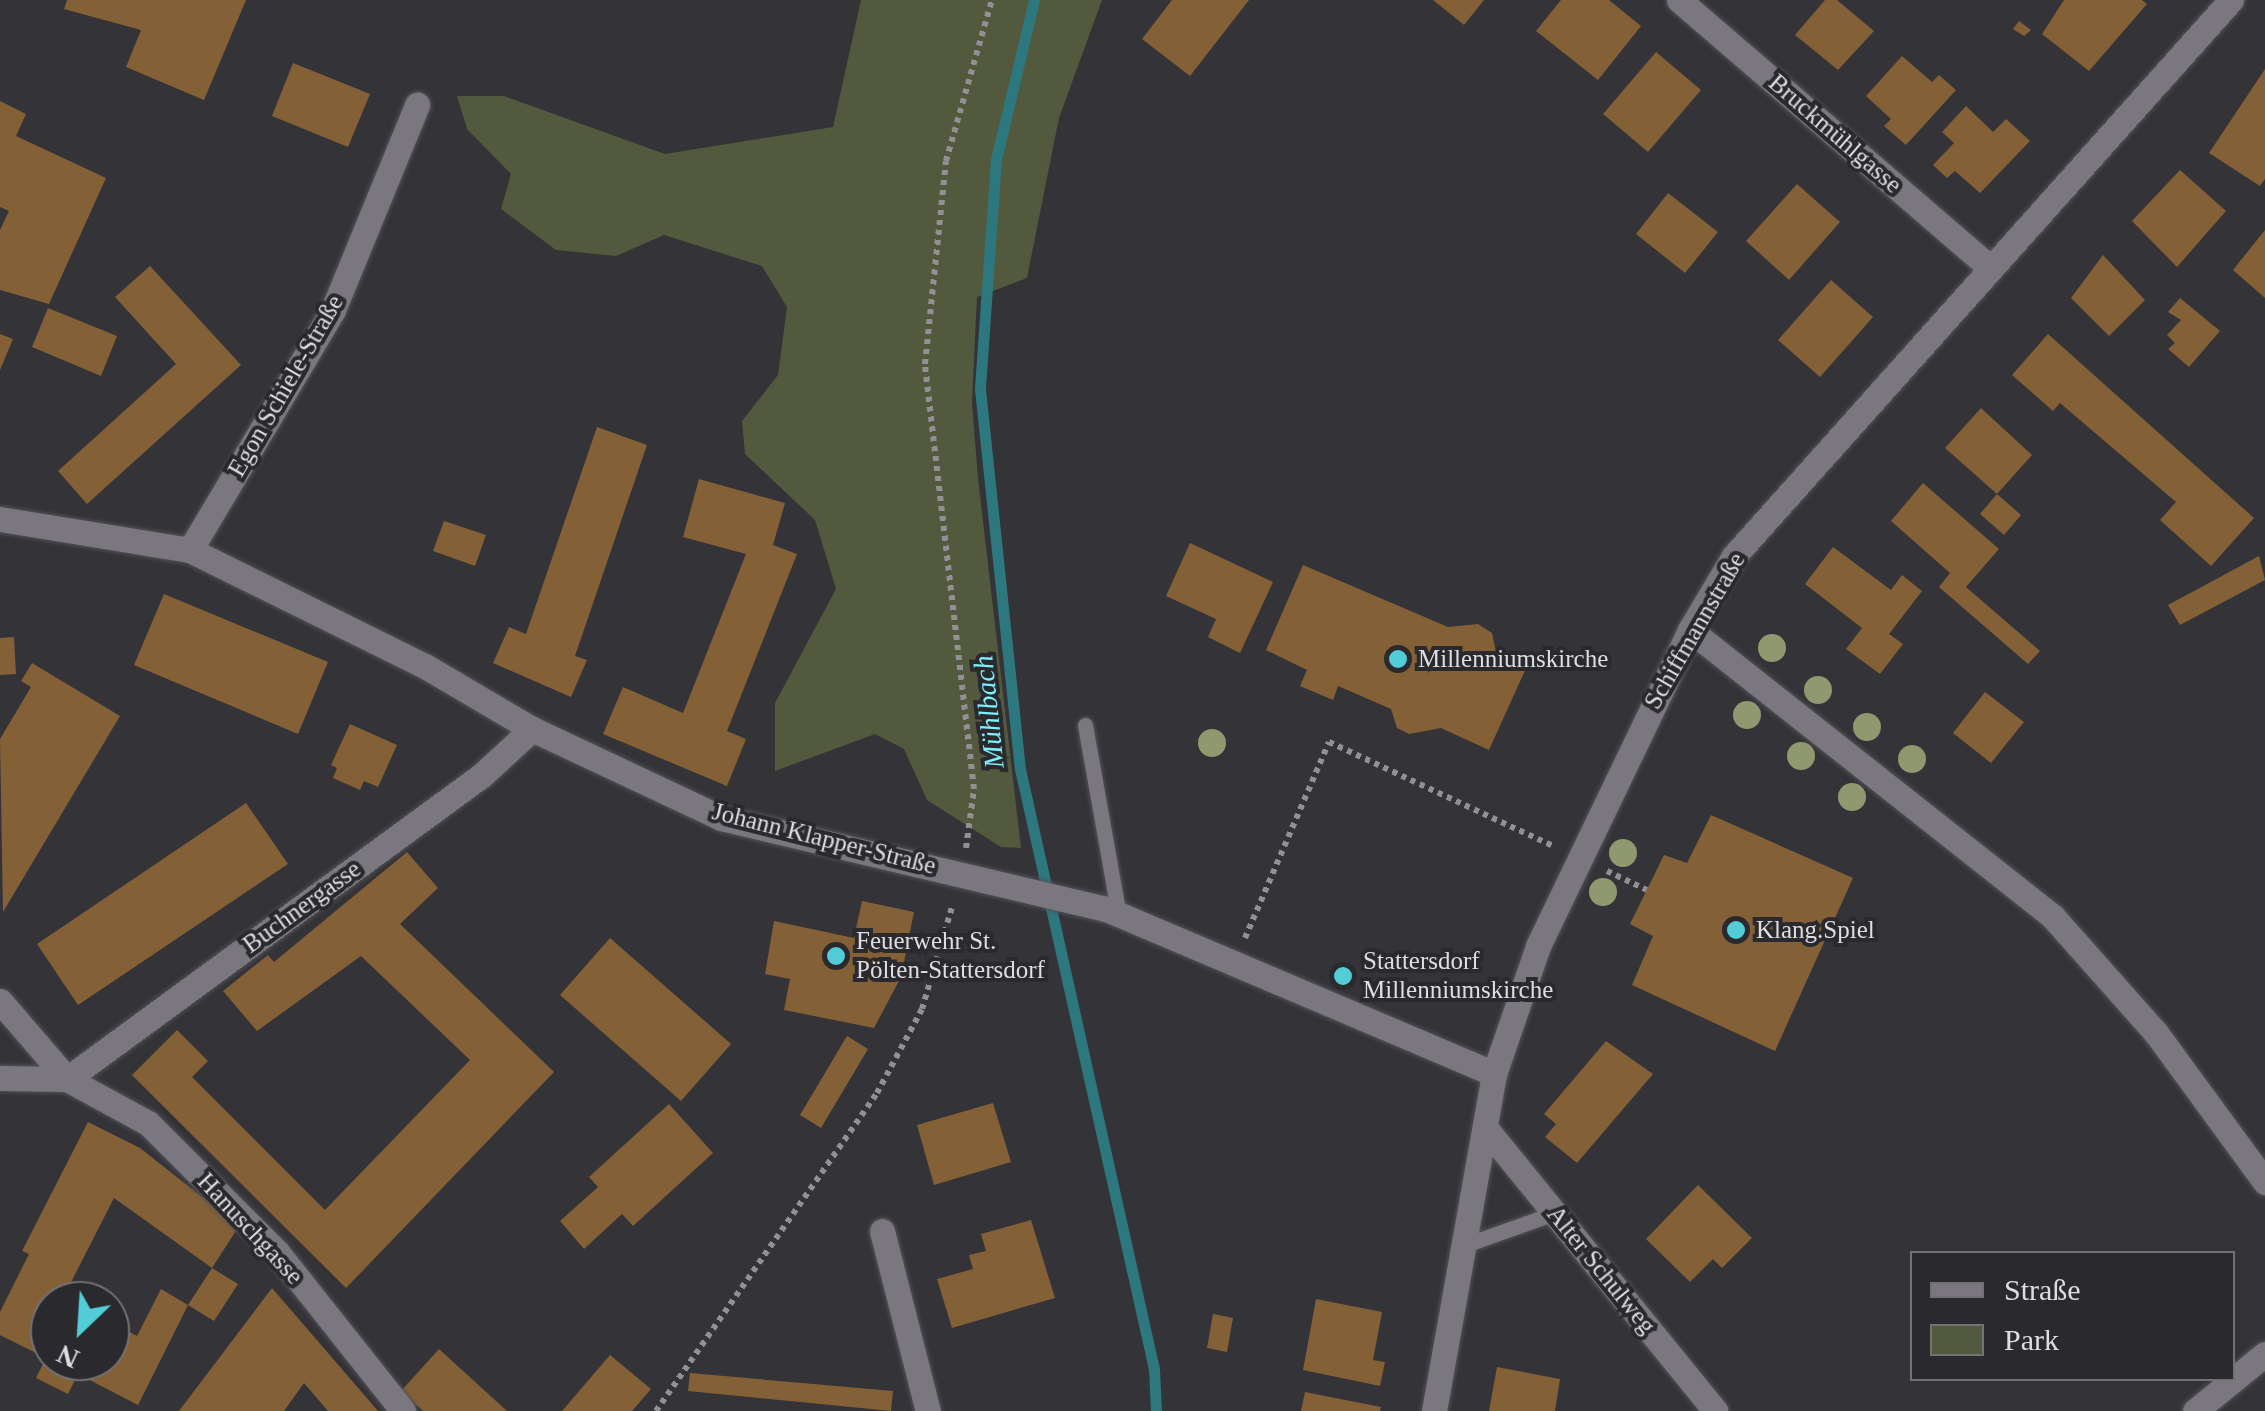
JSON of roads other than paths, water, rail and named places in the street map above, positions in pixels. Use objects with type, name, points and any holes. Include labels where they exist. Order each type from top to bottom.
[{"type":"street","name":"Bruckmühlgasse","points":[[1679,0],[1991,268]]},
{"type":"street","name":"Schiffmannstraße","points":[[1434,1411],[1494,1074],[1538,946],[1690,630],[1734,556],[2231,0]]},
{"type":"street","name":"Egon Schiele-Straße","points":[[190,550],[333,310],[417,105]]},
{"type":"street","name":"Johann Klapper-Straße","points":[[0,519],[190,550],[425,666],[532,729],[721,818],[991,878],[1113,912],[1494,1074]]},
{"type":"street","points":[[1690,630],[2053,917],[2156,1033],[2265,1182]]},
{"type":"street","name":"Buchnergasse","points":[[68,1079],[482,775],[532,729]]},
{"type":"street","points":[[0,1002],[68,1079]]},
{"type":"street","points":[[0,1078],[68,1079]]},
{"type":"street","name":"Hanuschgasse","points":[[68,1079],[161,1136],[277,1252],[403,1411]]},
{"type":"street","name":"Alter Schulweg","points":[[1487,1130],[1716,1411]]},
{"type":"street","points":[[882,1232],[928,1411]]},
{"type":"street","points":[[2235,1378],[2265,1354]]},
{"type":"street","points":[[2195,1411],[2232,1381]]},
{"type":"lane","points":[[1085,725],[1113,912]]},
{"type":"lane","points":[[1465,1245],[1555,1213]]},
{"type":"waterway","name":"Mühlbach","points":[[1034,0],[996,159],[980,389],[1020,769],[1154,1369],[1156,1411]]},
{"type":"place","name":"Millenniumskirche","points":[[1398,659]]},
{"type":"place","name":"Klang.Spiel","points":[[1736,930]]},
{"type":"place","name":"Feuerwehr St. Pölten-Stattersdorf","points":[[836,956]]},
{"type":"place","name":"Stattersdorf Millenniumskirche","points":[[1343,976]]}]
